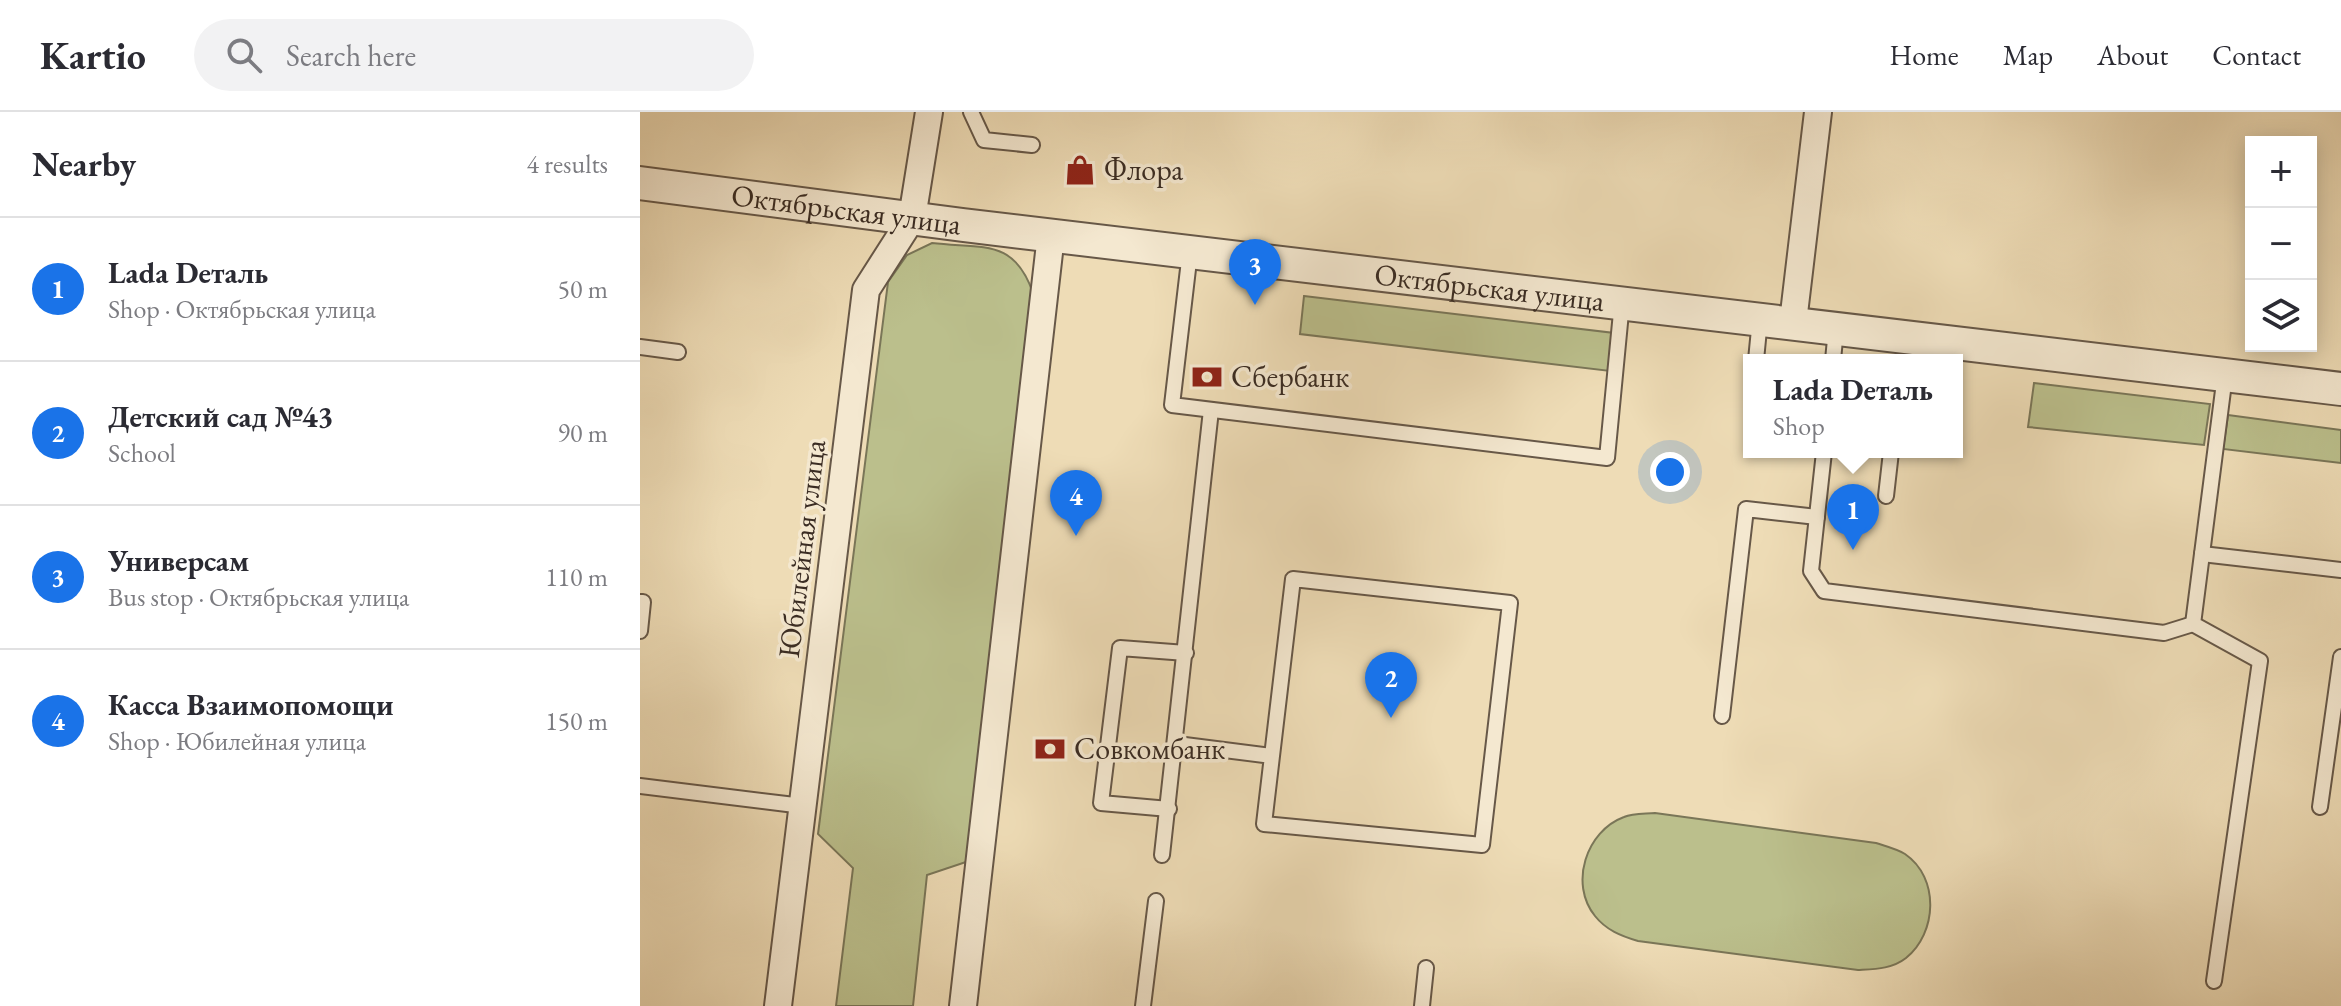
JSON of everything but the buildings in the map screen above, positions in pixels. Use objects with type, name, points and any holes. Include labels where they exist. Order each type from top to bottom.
[{"type":"street","name":"Юбилейная улица","points":[[778,1006],[866,290],[912,218],[929,112]]},
{"type":"street","points":[[1793,322],[1818,112]]},
{"type":"street","name":"Октябрьская улица","points":[[640,183],[2341,389]]},
{"type":"street","points":[[963,1006],[1051,235]]},
{"type":"lane","points":[[971,112],[984,140],[1032,145]]},
{"type":"lane","points":[[1190,252],[1172,405],[1607,458],[1622,302]]},
{"type":"lane","points":[[1757,354],[1760,318]]},
{"type":"lane","points":[[1834,354],[1836,327]]},
{"type":"lane","points":[[640,347],[678,352]]},
{"type":"lane","points":[[2193,624],[2225,375]]},
{"type":"lane","points":[[1162,855],[1177,744],[1211,410]]},
{"type":"lane","points":[[1823,458],[1811,571],[1824,591],[2164,633],[2193,624],[2260,661],[2214,981]]},
{"type":"lane","points":[[1886,496],[1890,458]]},
{"type":"lane","points":[[1722,716],[1746,509],[1817,517]]},
{"type":"lane","points":[[2202,554],[2341,570]]},
{"type":"lane","points":[[1293,579],[1510,603],[1482,845],[1264,824],[1272,756],[1293,579]]},
{"type":"lane","points":[[640,602],[643,602],[640,631]]},
{"type":"lane","points":[[1169,809],[1101,803],[1120,648],[1186,653]]},
{"type":"lane","points":[[2320,807],[2341,657]]},
{"type":"lane","points":[[1177,744],[1272,756]]},
{"type":"lane","points":[[640,786],[803,806]]},
{"type":"lane","points":[[1143,1006],[1156,901]]},
{"type":"lane","points":[[1422,1006],[1426,968]]},
{"type":"green space","points":[[932,243],[981,247],[1006,255],[1025,275],[1033,293],[966,862],[927,875],[913,1006],[836,1006],[853,868],[818,834],[888,282],[907,255]]},
{"type":"green space","points":[[1304,296],[1614,333],[1610,371],[1300,334]]},
{"type":"green space","points":[[2034,383],[2210,404],[2204,445],[2028,427]]},
{"type":"green space","points":[[2228,415],[2341,430],[2341,463],[2223,449]]},
{"type":"green space","points":[[1655,813],[1876,843],[1905,854],[1916,864],[1929,891],[1929,920],[1924,935],[1901,962],[1883,968],[1858,970],[1638,941],[1620,935],[1599,921],[1587,903],[1583,889],[1586,860],[1591,846],[1611,824],[1635,814]]},
{"type":"place","name":"Флора","points":[[1080,170]]},
{"type":"place","name":"Универсам","points":[[1255,305]]},
{"type":"place","name":"Сбербанк","points":[[1207,377]]},
{"type":"place","name":"Касса Взаимопомощи","points":[[1076,536]]},
{"type":"place","name":"Lada Dеталь","points":[[1853,550]]},
{"type":"place","name":"Детский сад №43","points":[[1391,718]]},
{"type":"place","name":"Совкомбанк","points":[[1050,749]]}]
